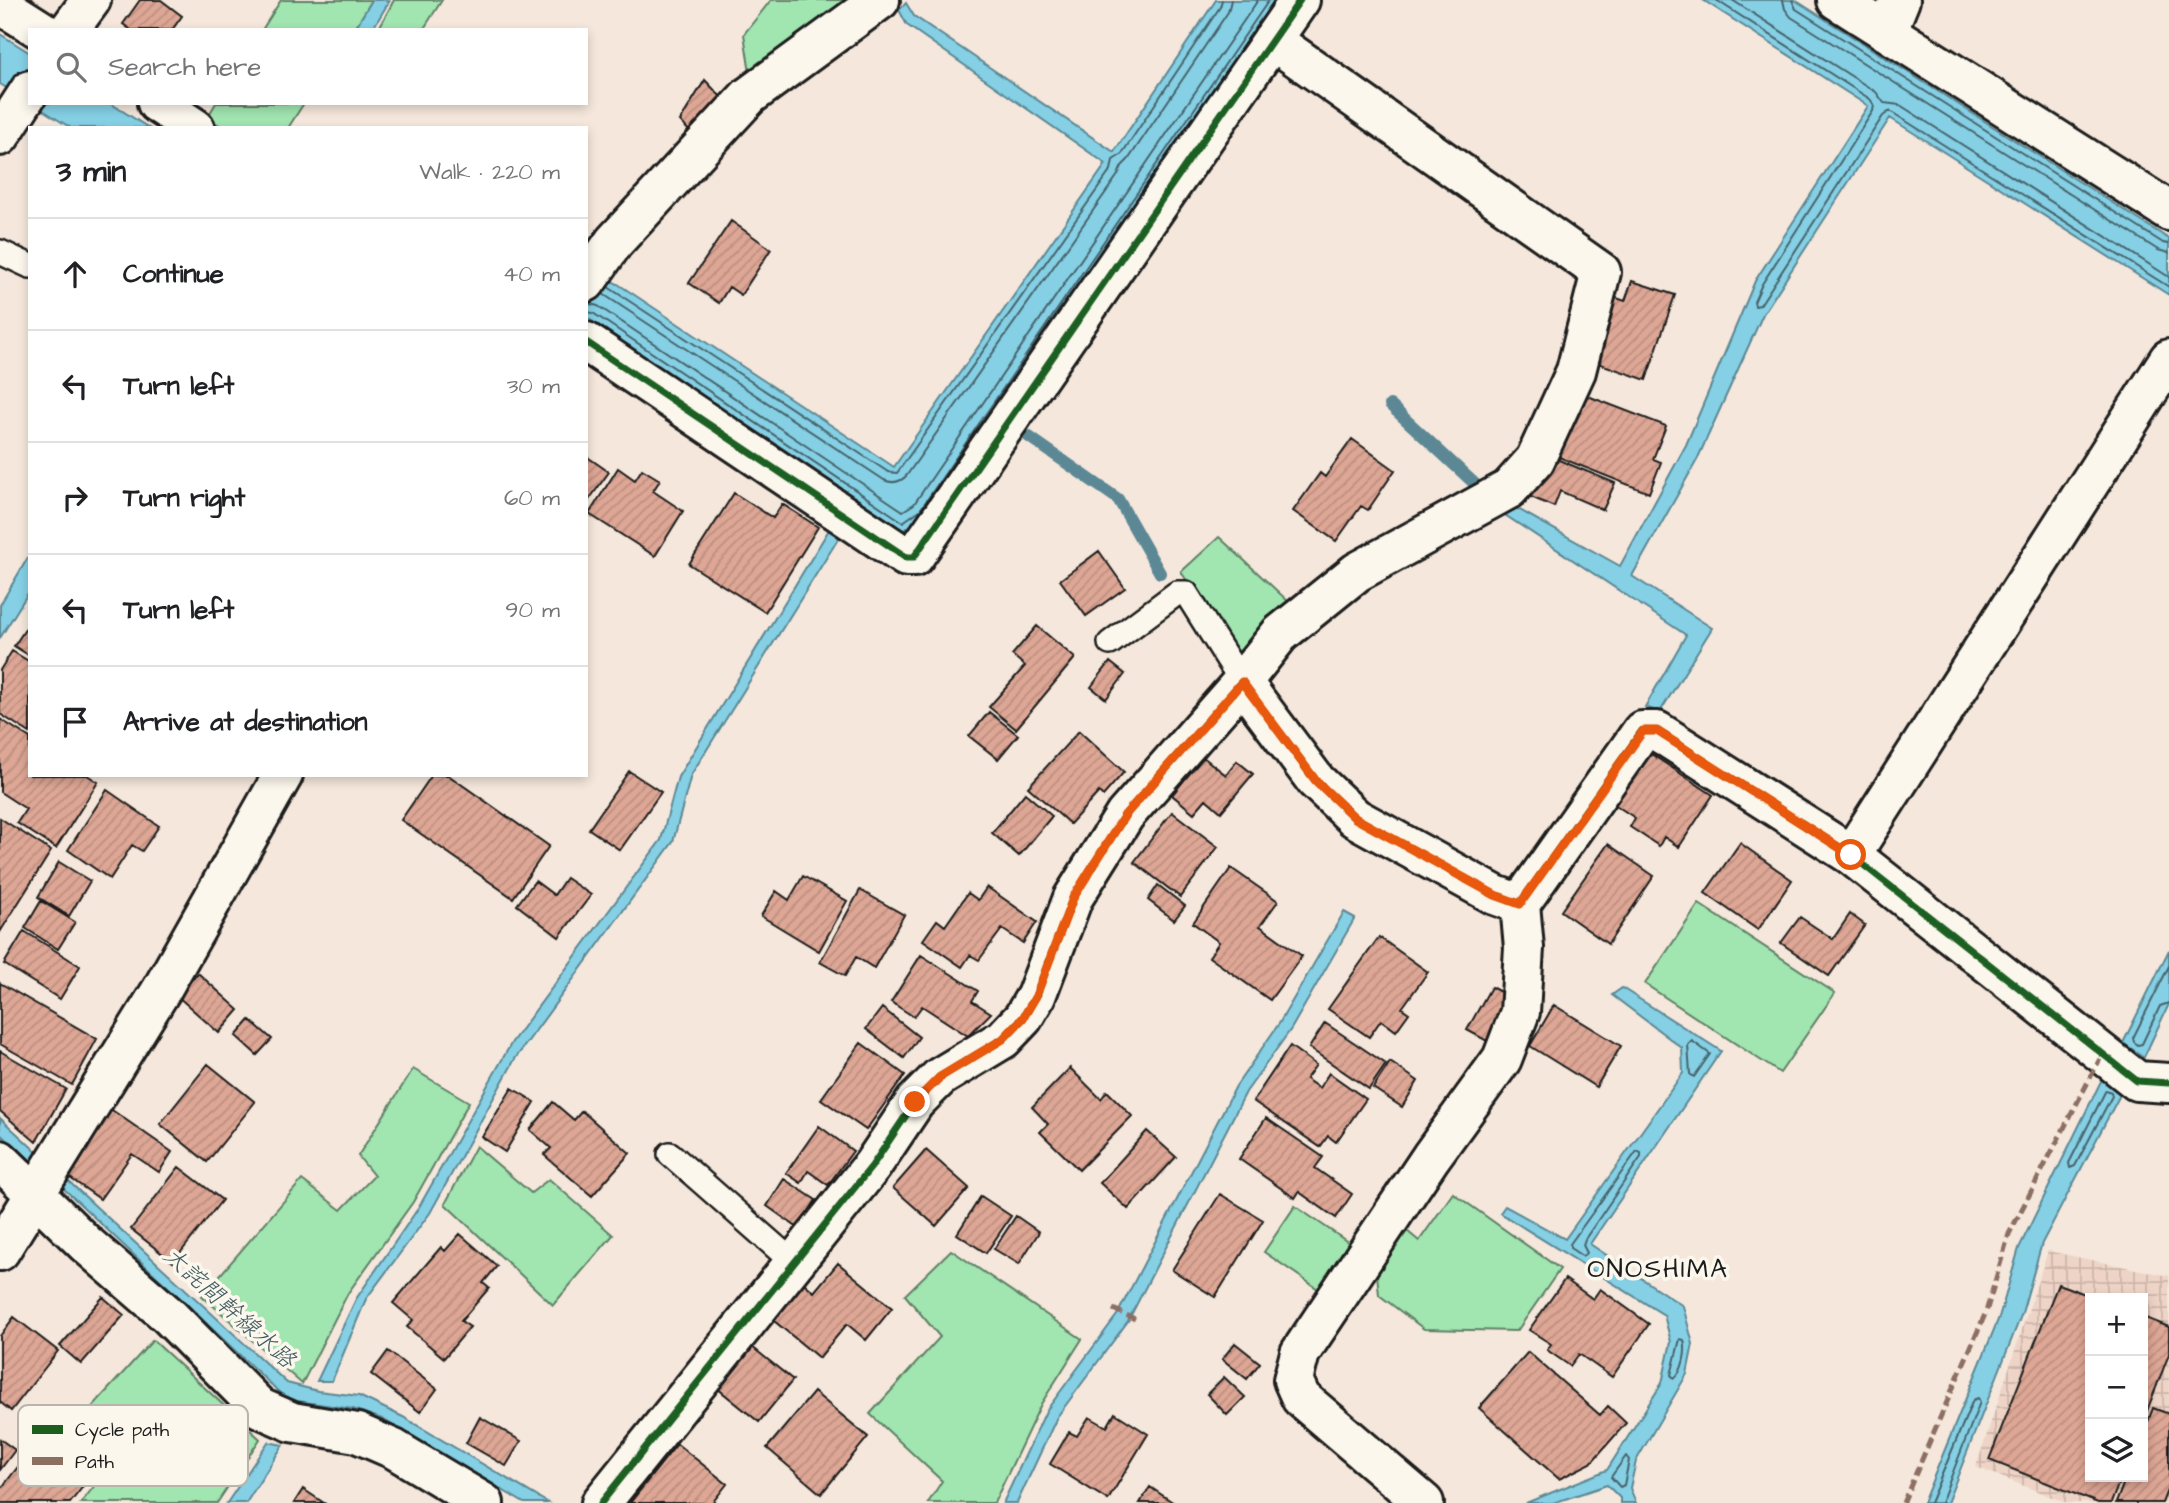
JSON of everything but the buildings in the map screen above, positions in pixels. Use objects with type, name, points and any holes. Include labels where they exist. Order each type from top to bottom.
[{"type":"street","points":[[70,28],[91,0]]},
{"type":"street","points":[[596,256],[749,96],[880,0]]},
{"type":"street","points":[[588,343],[906,558],[914,557],[1300,0]]},
{"type":"street","points":[[1837,0],[1894,16],[2169,211]]},
{"type":"street","points":[[0,4],[38,28]]},
{"type":"street","points":[[601,1503],[872,1166],[915,1102],[940,1077],[1003,1039],[1023,1018],[1036,996],[1073,898],[1125,815],[1242,682],[1280,634],[1357,572],[1509,489],[1535,460],[1576,371],[1601,272],[1272,40]]},
{"type":"street","points":[[160,105],[192,126]]},
{"type":"street","points":[[1851,855],[2169,359]]},
{"type":"street","points":[[1242,682],[1316,781],[1355,818],[1495,895],[1520,904]]},
{"type":"street","points":[[1423,1503],[1301,1398],[1293,1380],[1300,1353],[1424,1168],[1502,1059],[1520,1012],[1524,948],[1520,904],[1643,731],[1657,731],[1851,855],[2137,1081],[2169,1083]]},
{"type":"street","points":[[0,1251],[162,989],[283,777]]},
{"type":"street","points":[[0,1160],[45,1178],[86,1244],[169,1316],[260,1408],[292,1422],[358,1433],[394,1449],[485,1503]]},
{"type":"lane","points":[[0,252],[28,265]]},
{"type":"lane","points":[[1110,643],[1177,593],[1186,593],[1242,682]]},
{"type":"lane","points":[[670,1154],[794,1264]]},
{"type":"shaded area","points":[[2048,1251],[2169,1276],[2169,1503],[2067,1503],[1976,1467]]},
{"type":"green space","points":[[281,0],[372,0],[355,28],[263,28]]},
{"type":"green space","points":[[394,0],[442,0],[424,28],[379,28]]},
{"type":"green space","points":[[771,0],[847,0],[750,73],[744,34]]},
{"type":"green space","points":[[215,105],[303,105],[289,126],[221,126],[207,118]]},
{"type":"green space","points":[[1219,537],[1290,603],[1240,657],[1181,572]]},
{"type":"green space","points":[[1699,904],[1835,993],[1780,1073],[1645,984]]},
{"type":"green space","points":[[413,1069],[469,1102],[413,1202],[348,1293],[302,1384],[202,1296],[302,1180],[341,1210],[374,1176],[358,1156]]},
{"type":"green space","points":[[476,1146],[531,1193],[549,1179],[613,1235],[553,1305],[445,1204]]},
{"type":"green space","points":[[1453,1193],[1560,1269],[1517,1331],[1424,1329],[1379,1295],[1376,1264],[1401,1226],[1419,1241]]},
{"type":"green space","points":[[1295,1206],[1355,1247],[1324,1293],[1264,1252]]},
{"type":"green space","points":[[951,1250],[1082,1339],[1041,1404],[994,1503],[928,1503],[942,1481],[870,1414],[940,1337],[905,1295]]},
{"type":"green space","points":[[153,1340],[223,1405],[94,1405]]},
{"type":"green space","points":[[248,1428],[260,1439],[248,1457]]},
{"type":"green space","points":[[94,1486],[228,1486],[217,1503],[81,1503]]},
{"type":"water","points":[[372,0],[390,0],[373,28],[355,28]]},
{"type":"water","points":[[1216,0],[1277,0],[925,516],[902,531],[588,318],[588,269],[618,284],[894,467],[1106,164],[907,25],[899,10],[906,3],[914,16],[1114,152]]},
{"type":"water","points":[[1703,0],[1795,0],[2169,239],[2169,295],[1890,118],[1763,314],[1697,460],[1632,576],[1712,628],[1660,712],[1645,707],[1686,635],[1505,515],[1516,508],[1620,566],[1686,445],[1755,281],[1868,106]]},
{"type":"water","points":[[0,34],[28,52],[28,101],[0,84]]},
{"type":"water","points":[[35,105],[113,105],[146,126],[68,126]]},
{"type":"water","points":[[830,528],[840,536],[691,775],[673,842],[515,1059],[430,1213],[366,1299],[332,1381],[317,1381],[356,1299],[419,1207],[512,1042],[661,840],[678,777]]},
{"type":"water","points":[[28,557],[28,593],[0,638],[0,605]]},
{"type":"water","points":[[1344,912],[1355,918],[1291,1029],[1246,1092],[1128,1321],[1057,1417],[1017,1503],[1003,1503],[1046,1411],[1117,1315],[1236,1086],[1280,1022]]},
{"type":"water","points":[[2169,950],[2169,1004],[2144,1057],[2123,1043]]},
{"type":"water","points":[[1622,988],[1721,1051],[1590,1244],[1683,1306],[1693,1344],[1687,1374],[1636,1461],[1630,1488],[1636,1503],[1620,1503],[1620,1498],[1607,1485],[1553,1503],[1526,1503],[1607,1470],[1662,1383],[1671,1342],[1664,1315],[1500,1213],[1505,1206],[1565,1239],[1683,1073],[1682,1048],[1612,995]]},
{"type":"water","points":[[2103,1077],[2122,1091],[2042,1243],[2022,1313],[1947,1503],[1923,1503],[2000,1315],[2019,1248]]},
{"type":"water","points":[[0,1118],[287,1383],[318,1391],[359,1396],[403,1417],[548,1503],[524,1503],[382,1419],[353,1409],[297,1401],[281,1394],[61,1186],[0,1134]]},
{"type":"water","points":[[268,1442],[283,1445],[246,1503],[227,1503],[238,1486],[248,1486],[248,1472]]},
{"type":"waterway","points":[[1390,405],[1476,485]]},
{"type":"waterway","points":[[1025,434],[1118,499],[1160,573]]},
{"type":"marked path","points":[[1903,1503],[1986,1312],[2009,1234],[2102,1055]]},
{"type":"marked path","points":[[1113,1309],[1135,1319]]},
{"type":"cycle path","points":[[588,343],[906,557],[914,557],[1300,0]]},
{"type":"cycle path","points":[[601,1503],[872,1166],[915,1102],[940,1077],[1003,1039],[1023,1018],[1036,996],[1073,898],[1125,815],[1242,682],[1316,781],[1355,818],[1495,895],[1520,904],[1642,731],[1657,731],[1851,855],[2137,1081],[2169,1083]]},
{"type":"district","name":"ONOSHIMA","points":[[1658,1269]]},
{"type":"route","points":[[915,1102],[940,1077],[1003,1039],[1023,1018],[1036,996],[1073,898],[1125,815],[1242,682],[1316,781],[1355,818],[1495,895],[1520,904],[1643,731],[1657,731],[1851,855]]},
{"type":"water label","name":"大詫間幹線水路","points":[[229,1308]]}]
